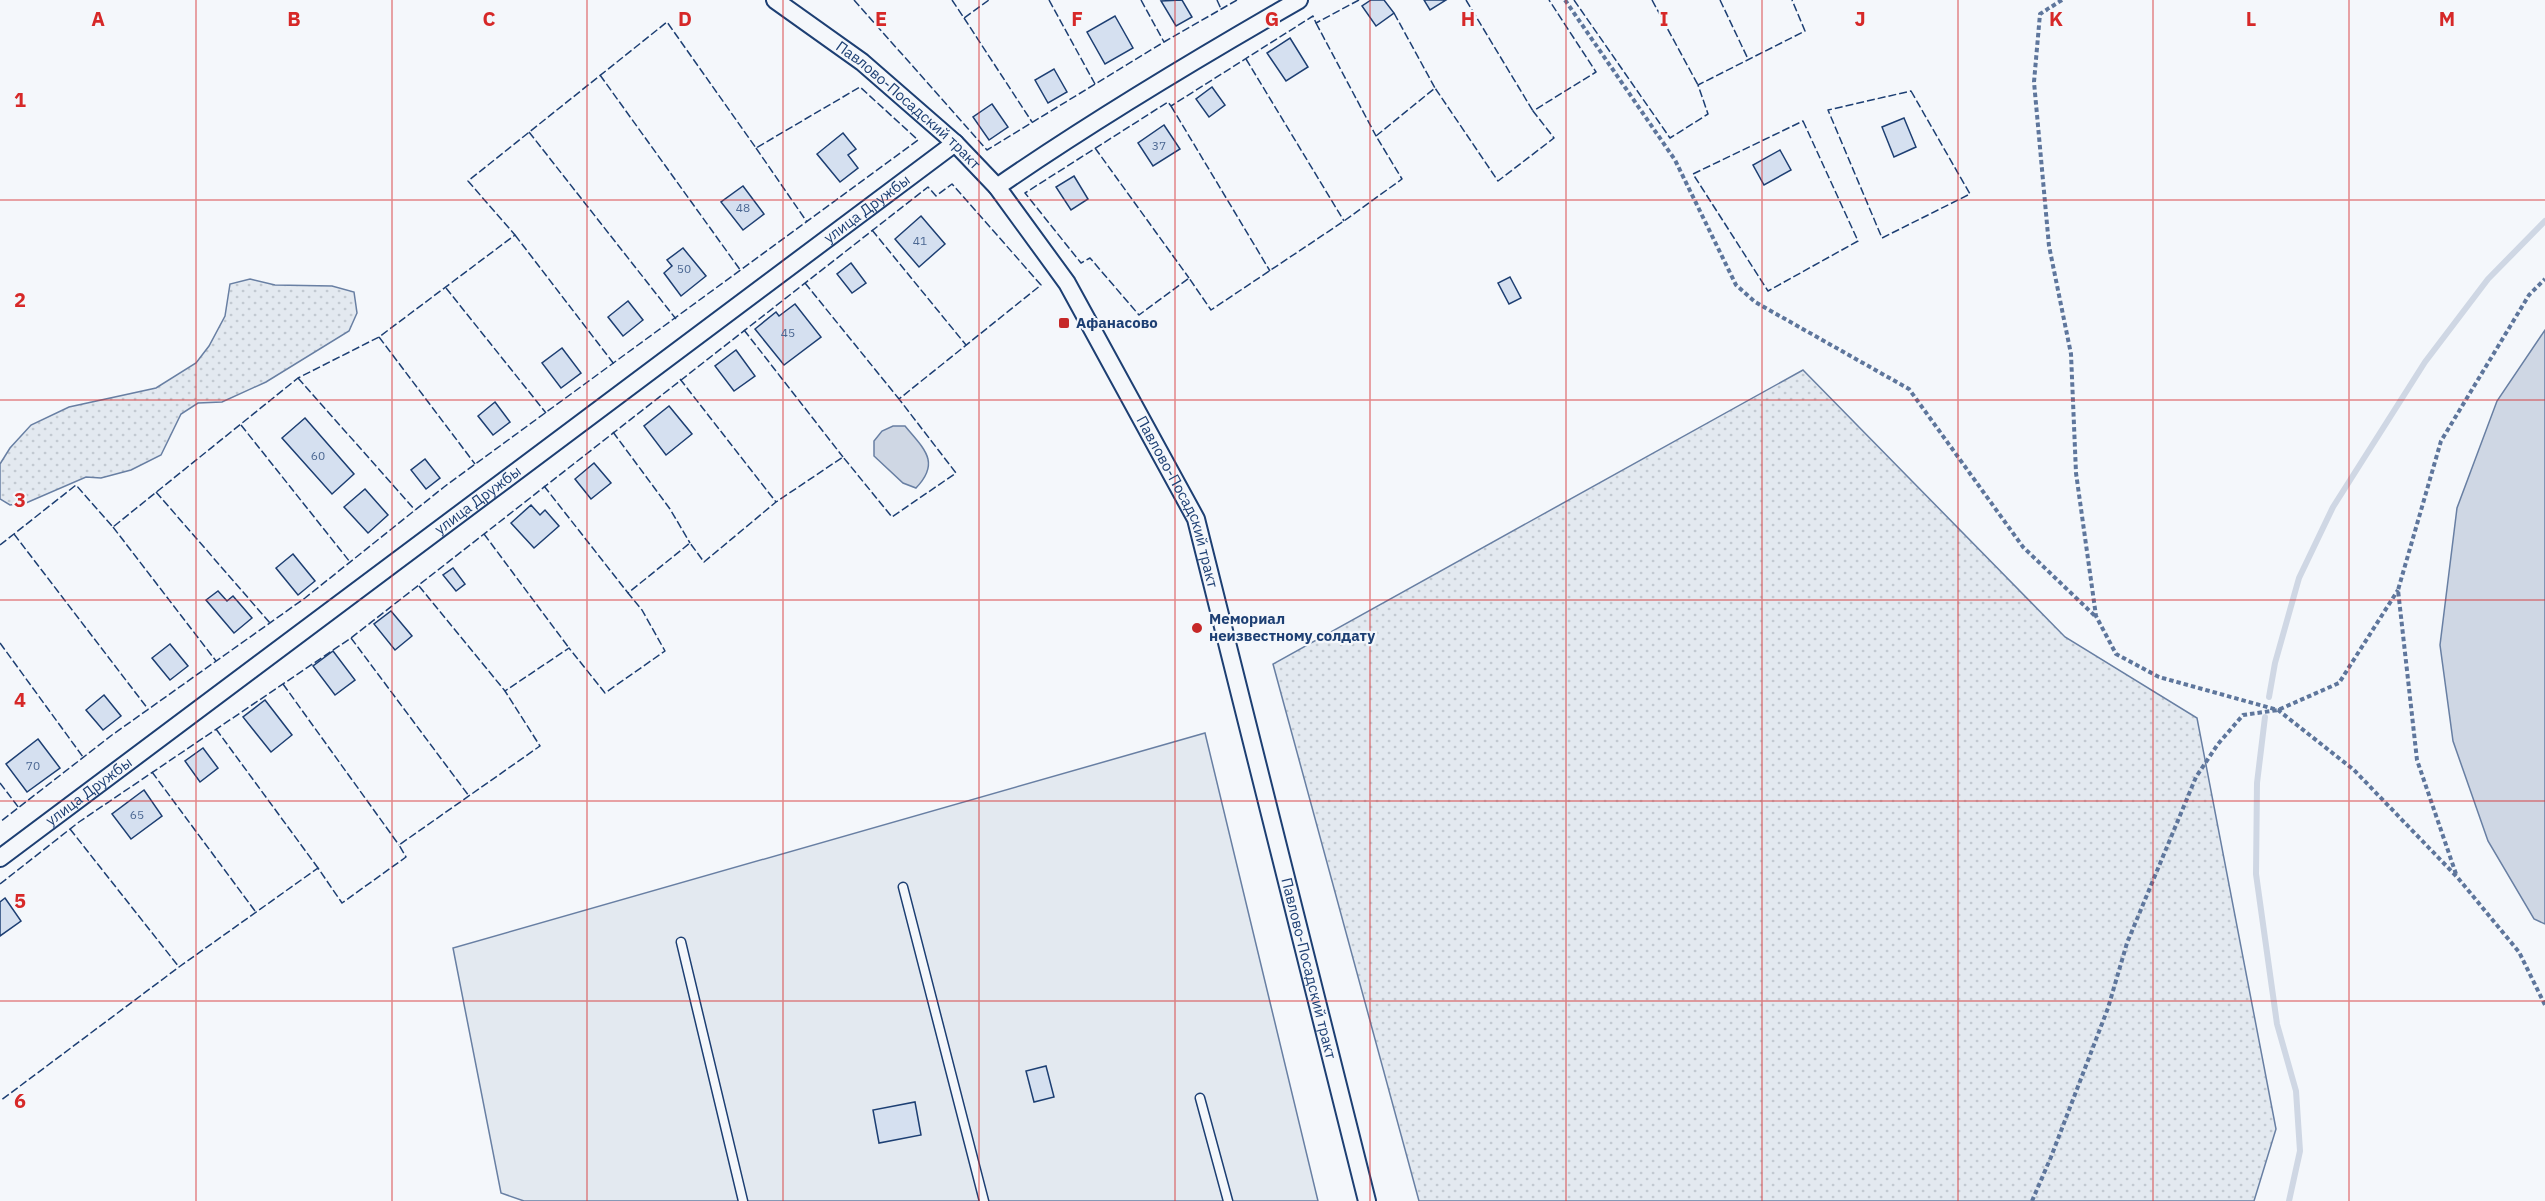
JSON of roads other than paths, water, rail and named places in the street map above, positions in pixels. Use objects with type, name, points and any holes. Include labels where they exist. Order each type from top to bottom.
[{"type":"street","name":"Павлово-Посадский тракт","points":[[775,0],[862,62],[955,143],[997,187],[1067,283],[1196,519],[1367,1201]]},
{"type":"street","points":[[997,187],[1055,147],[1190,63],[1299,0]]},
{"type":"street","name":"улица Дружбы","points":[[0,858],[955,143]]},
{"type":"lane","points":[[903,887],[984,1201]]},
{"type":"lane","points":[[681,942],[743,1201]]},
{"type":"lane","points":[[1200,1098],[1228,1201]]},
{"type":"waterway","points":[[2269,697],[2275,663],[2299,578],[2333,507],[2425,362],[2488,279],[2545,221]]},
{"type":"waterway","points":[[2265,717],[2257,783],[2256,874],[2277,1024],[2296,1091],[2300,1151],[2289,1201]]},
{"type":"place","name":"Афанасово","points":[[1064,323]]},
{"type":"place","name":"Мемориал неизвестному солдату","points":[[1197,628]]}]
